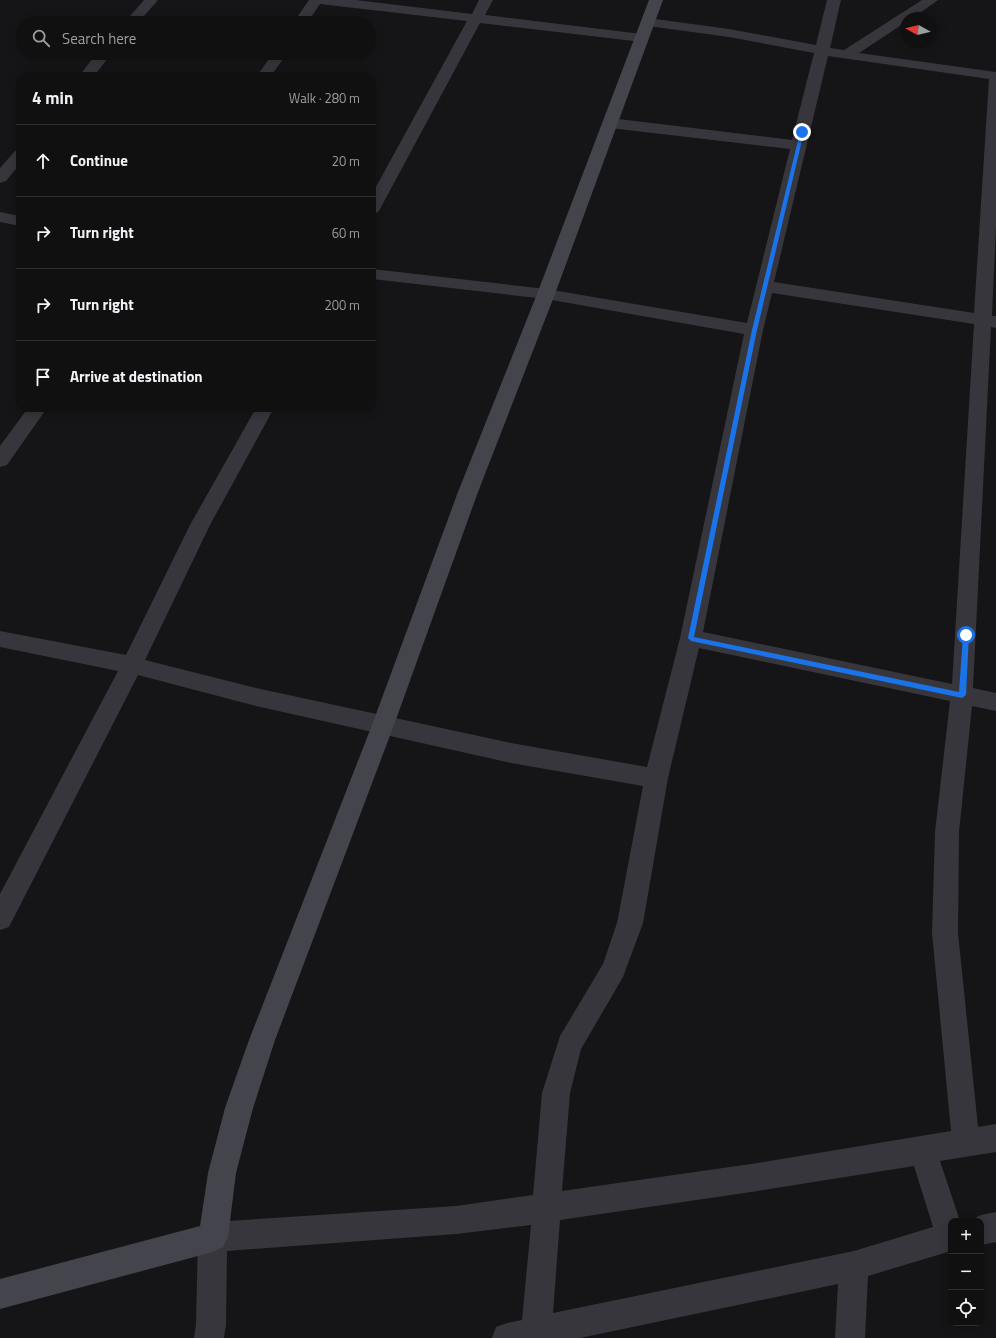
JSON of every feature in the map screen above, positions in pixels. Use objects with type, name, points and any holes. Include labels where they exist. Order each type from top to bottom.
[{"type":"street","points":[[137,16],[151,0]]},
{"type":"street","points":[[305,16],[316,0]]},
{"type":"street","points":[[322,0],[476,18],[645,30],[729,33],[846,55],[996,76],[989,321],[962,695],[948,832],[945,933],[966,1144]]},
{"type":"street","points":[[376,202],[486,0]]},
{"type":"street","points":[[209,1338],[211,1324],[213,1236],[222,1173],[239,1108],[268,1025],[471,486],[546,294],[656,0]]},
{"type":"street","points":[[537,1334],[556,1093],[569,1045],[614,969],[630,923],[656,778],[691,638],[754,330],[823,51],[834,0]]},
{"type":"street","points":[[846,55],[931,0]]},
{"type":"street","points":[[89,72],[99,60]]},
{"type":"street","points":[[267,72],[275,60]]},
{"type":"street","points":[[610,122],[799,145]]},
{"type":"street","points":[[0,178],[16,159]]},
{"type":"street","points":[[0,217],[16,220]]},
{"type":"street","points":[[376,274],[546,294],[754,330]]},
{"type":"street","points":[[764,286],[989,321]]},
{"type":"street","points":[[0,460],[35,412]]},
{"type":"street","points":[[0,919],[132,665],[200,525],[263,412]]},
{"type":"street","points":[[691,638],[996,702]]},
{"type":"street","points":[[0,640],[132,665],[256,697],[382,725],[511,752],[656,778]]},
{"type":"street","points":[[0,1294],[213,1236],[456,1220],[547,1208],[923,1151],[996,1138]]},
{"type":"street","points":[[923,1151],[948,1230]]},
{"type":"street","points":[[984,1229],[996,1227]]},
{"type":"street","points":[[507,1338],[537,1334],[854,1266],[948,1237]]},
{"type":"street","points":[[850,1338],[854,1266]]},
{"type":"route","points":[[802,132],[754,330],[727,468],[691,638],[962,695],[966,635]]}]
